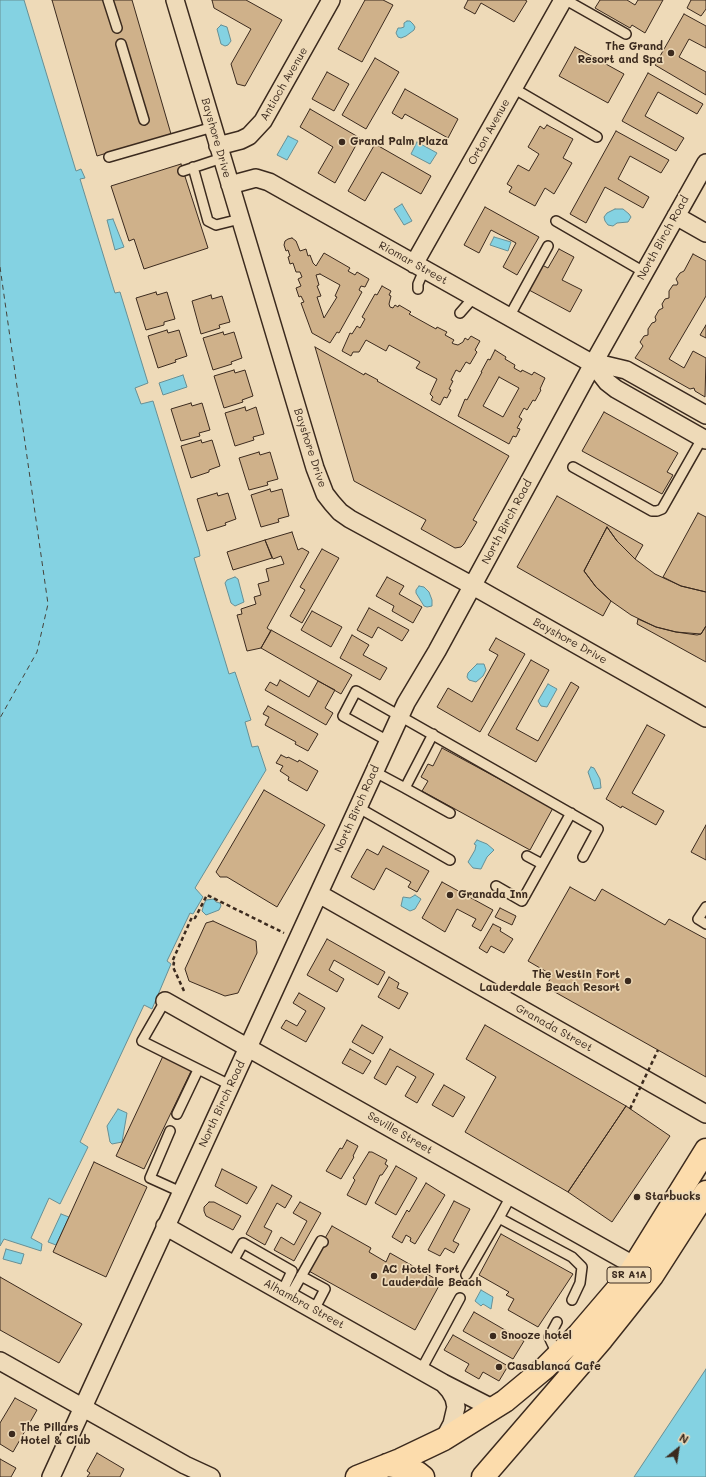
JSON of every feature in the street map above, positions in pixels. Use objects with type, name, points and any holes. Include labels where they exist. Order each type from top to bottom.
[{"type":"main road","name":"SR A1A","points":[[357,1477],[444,1439],[530,1381],[558,1356],[580,1334],[626,1279],[706,1150]]},
{"type":"main road","name":"SR A1A","points":[[483,1477],[602,1339],[652,1276],[706,1192]]},
{"type":"main road","points":[[387,1465],[407,1468],[423,1477]]},
{"type":"street","name":"Bayshore Drive","points":[[175,0],[315,468],[325,494],[340,512],[350,519],[473,586],[706,718]]},
{"type":"street","name":"Antioch Avenue","points":[[220,152],[249,136],[263,121],[332,0]]},
{"type":"street","name":"Orton Avenue","points":[[419,267],[513,88],[563,0]]},
{"type":"street","name":"North Birch Road","points":[[51,1477],[165,1226],[359,808],[400,715],[473,586],[644,272],[706,163]]},
{"type":"street","name":"Riomar Street","points":[[230,185],[256,178],[269,182],[593,364],[607,382],[616,389],[705,436]]},
{"type":"street","points":[[676,216],[706,233]]},
{"type":"street","name":"Riomar Street","points":[[593,364],[605,364],[626,370],[706,415]]},
{"type":"street","name":"Granada Street","points":[[319,894],[706,1114]]},
{"type":"street","name":"Seville Street","points":[[165,1000],[635,1266]]},
{"type":"street","name":"Alhambra Street","points":[[165,1226],[443,1383],[492,1408]]},
{"type":"street","points":[[0,1361],[190,1471],[211,1477]]},
{"type":"street","name":"Alhambra Street","points":[[443,1383],[452,1394],[456,1407],[452,1424],[444,1439]]},
{"type":"lane","points":[[108,0],[116,28]]},
{"type":"lane","points":[[566,0],[626,34]]},
{"type":"lane","points":[[121,44],[144,120]]},
{"type":"lane","points":[[513,88],[598,137]]},
{"type":"lane","points":[[109,157],[213,126]]},
{"type":"lane","points":[[183,171],[220,152]]},
{"type":"lane","points":[[193,167],[208,221],[216,225],[240,219]]},
{"type":"lane","points":[[556,221],[644,272]]},
{"type":"lane","points":[[509,317],[548,246]]},
{"type":"lane","points":[[418,289],[419,267]]},
{"type":"lane","points":[[460,313],[474,297]]},
{"type":"lane","points":[[573,467],[652,511],[657,511],[662,509],[705,436]]},
{"type":"lane","points":[[388,741],[343,716],[356,691],[598,829],[583,857]]},
{"type":"lane","points":[[405,788],[433,734]]},
{"type":"lane","points":[[374,772],[450,813]]},
{"type":"lane","points":[[359,808],[450,860]]},
{"type":"lane","points":[[496,886],[522,901],[571,813]]},
{"type":"lane","points":[[527,856],[542,864]]},
{"type":"lane","points":[[706,907],[698,919],[706,924]]},
{"type":"lane","points":[[165,1000],[142,1041],[230,1085]]},
{"type":"lane","points":[[178,1114],[198,1070]]},
{"type":"lane","points":[[170,1131],[150,1178],[181,1192]]},
{"type":"lane","points":[[466,1275],[511,1196]]},
{"type":"lane","points":[[499,1218],[572,1257],[582,1267],[580,1283],[572,1300]]},
{"type":"lane","points":[[286,1294],[301,1276],[314,1256],[321,1241],[323,1242]]},
{"type":"lane","points":[[232,1263],[244,1243],[292,1271],[286,1294]]},
{"type":"lane","points":[[301,1276],[327,1286],[314,1310]]},
{"type":"lane","points":[[421,1370],[460,1298]]},
{"type":"lane","points":[[557,1322],[549,1336],[558,1356]]},
{"type":"path","points":[[184,991],[173,967],[174,963],[172,962],[192,917],[195,918],[207,894],[284,933]]},
{"type":"path","points":[[630,1109],[658,1050]]},
{"type":"water","points":[[0,0],[24,0],[76,171],[81,169],[85,178],[80,179],[114,290],[115,293],[120,292],[148,383],[135,388],[141,404],[153,401],[199,550],[200,556],[194,558],[229,674],[235,672],[251,720],[245,722],[252,747],[258,746],[266,770],[195,888],[203,897],[193,914],[190,913],[167,961],[171,964],[152,1009],[144,1005],[80,1142],[88,1147],[60,1204],[49,1198],[31,1238],[42,1244],[41,1251],[4,1239],[0,1246]]},
{"type":"water","points":[[410,21],[413,24],[415,27],[414,30],[406,36],[401,38],[398,37],[396,33],[398,28],[404,27],[404,23]]},
{"type":"water","points":[[221,25],[227,27],[231,41],[225,46],[221,44],[217,29]]},
{"type":"water","points":[[288,136],[298,141],[287,160],[277,155]]},
{"type":"water","points":[[417,142],[437,153],[430,164],[411,154]]},
{"type":"water","points":[[402,204],[412,221],[404,225],[394,209]]},
{"type":"water","points":[[615,209],[623,209],[629,214],[631,217],[628,222],[617,223],[613,226],[608,225],[604,217],[607,213]]},
{"type":"water","points":[[113,219],[124,247],[115,250],[107,220]]},
{"type":"water","points":[[494,237],[511,242],[508,251],[490,245]]},
{"type":"water","points":[[183,375],[187,387],[163,395],[159,383]]},
{"type":"water","points":[[235,577],[238,579],[244,602],[235,606],[231,603],[225,583],[227,580]]},
{"type":"water","points":[[419,586],[424,587],[429,592],[432,600],[432,606],[424,606],[416,593]]},
{"type":"water","points":[[477,664],[484,664],[486,670],[483,676],[476,682],[469,680],[467,677],[468,673]]},
{"type":"water","points":[[548,684],[557,689],[547,707],[541,706],[538,701]]},
{"type":"water","points":[[591,767],[594,768],[600,779],[601,788],[594,789],[588,772]]},
{"type":"water","points":[[477,840],[487,844],[494,850],[487,857],[481,869],[473,868],[468,862],[475,850],[476,845],[474,844]]},
{"type":"water","points":[[415,895],[421,899],[415,909],[410,911],[401,906],[403,897],[410,898]]},
{"type":"water","points":[[214,899],[216,902],[220,903],[221,906],[219,910],[206,915],[202,911],[206,900]]},
{"type":"water","points":[[118,1109],[127,1113],[122,1142],[112,1144],[110,1142],[107,1126]]},
{"type":"water","points":[[61,1214],[69,1217],[56,1245],[48,1242]]},
{"type":"water","points":[[6,1249],[24,1254],[21,1264],[3,1259]]},
{"type":"water","points":[[481,1290],[493,1297],[491,1309],[483,1304],[481,1306],[475,1301]]},
{"type":"water","points":[[706,1369],[706,1477],[634,1477]]},
{"type":"building","points":[[52,0],[132,0],[171,134],[97,156]]},
{"type":"building","points":[[212,0],[246,0],[282,20],[245,86],[237,84],[231,64],[251,29],[214,8]]},
{"type":"building","points":[[365,0],[383,0],[393,5],[362,62],[338,49]]},
{"type":"building","points":[[468,0],[527,1],[514,22],[481,3],[475,14],[464,8]]},
{"type":"building","points":[[600,0],[627,0],[635,5],[638,0],[663,0],[645,33],[632,25],[630,28],[595,8]]},
{"type":"building","points":[[691,0],[706,0],[706,9],[701,16],[687,8]]},
{"type":"building","name":"The Grand Resort and Spa","points":[[684,14],[706,26],[706,48],[689,39],[679,57],[706,72],[706,95],[655,65]]},
{"type":"building","points":[[575,47],[624,74],[608,103],[559,76]]},
{"type":"building","points":[[375,58],[399,72],[366,129],[342,115]]},
{"type":"building","points":[[327,72],[349,84],[334,111],[312,99]]},
{"type":"building","points":[[648,73],[703,104],[697,114],[658,92],[645,116],[684,138],[676,151],[622,121]]},
{"type":"building","points":[[405,89],[458,119],[448,138],[405,114],[402,119],[392,113]]},
{"type":"building","name":"Grand Palm Plaza","points":[[310,109],[360,138],[335,183],[318,173],[333,147],[300,127]]},
{"type":"building","points":[[547,125],[573,139],[563,158],[572,163],[554,194],[545,188],[535,206],[509,192],[512,187],[507,184],[518,165],[529,171],[539,154],[528,147],[540,126],[544,129]]},
{"type":"building","points":[[616,131],[669,160],[661,173],[630,156],[618,179],[649,197],[643,208],[605,187],[586,223],[570,214]]},
{"type":"building","points":[[375,144],[431,176],[421,194],[382,172],[365,201],[348,191]]},
{"type":"building","points":[[181,164],[208,248],[144,269],[134,239],[129,241],[111,186]]},
{"type":"building","points":[[485,207],[539,237],[517,275],[503,267],[516,243],[491,230],[479,253],[464,245]]},
{"type":"building","points":[[292,238],[296,241],[300,251],[306,249],[308,256],[310,255],[316,266],[324,253],[350,268],[348,271],[355,275],[357,272],[369,279],[365,287],[361,286],[359,290],[362,292],[339,333],[337,332],[330,343],[312,333],[301,303],[304,302],[301,296],[299,297],[296,288],[301,286],[298,279],[302,277],[300,272],[296,272],[293,263],[290,264],[288,257],[290,256],[284,245],[285,241]],"holes":[[[320,274],[340,285],[335,296],[337,297],[324,318],[317,297],[321,296],[317,286],[319,285],[316,275]]]},
{"type":"building","points":[[559,249],[574,257],[562,280],[582,290],[570,312],[529,290],[542,265],[548,268]]},
{"type":"building","points":[[693,254],[706,261],[706,296],[669,359],[684,368],[693,351],[706,358],[705,397],[695,391],[694,388],[690,389],[635,358],[643,346],[640,342],[644,336],[648,335],[648,329],[652,323],[655,322],[655,317],[659,310],[663,308],[662,304],[665,299],[669,298],[669,291],[673,285],[677,285],[678,283],[676,279],[680,273],[684,271]]},
{"type":"building","points":[[382,286],[391,291],[389,295],[391,296],[389,304],[390,307],[393,308],[395,305],[398,307],[399,305],[411,312],[409,314],[436,329],[437,327],[447,332],[445,335],[454,340],[452,343],[458,345],[463,342],[465,338],[468,340],[471,336],[480,341],[475,350],[477,352],[470,364],[466,362],[460,372],[456,370],[451,380],[453,381],[449,389],[451,390],[447,398],[444,397],[440,405],[431,400],[433,397],[430,394],[437,379],[416,368],[420,362],[389,345],[386,351],[366,340],[359,352],[353,352],[351,356],[342,351],[350,333],[352,334],[357,326],[360,328],[365,319],[362,317],[375,294],[377,295]]},
{"type":"building","points":[[156,292],[157,295],[167,292],[175,319],[164,322],[164,325],[146,330],[136,298]]},
{"type":"building","points":[[211,295],[212,299],[222,296],[230,322],[219,325],[220,328],[201,334],[192,301]]},
{"type":"building","points":[[706,325],[706,338],[700,335]]},
{"type":"building","points":[[167,330],[168,333],[179,330],[187,356],[175,360],[176,362],[158,368],[148,336]]},
{"type":"building","points":[[223,332],[224,335],[234,332],[242,358],[231,362],[232,364],[213,370],[203,338]]},
{"type":"building","points":[[315,347],[364,375],[365,373],[378,380],[377,381],[509,456],[473,520],[477,522],[461,547],[455,548],[421,529],[426,520],[354,481]]},
{"type":"building","points":[[495,350],[506,357],[505,359],[515,365],[514,368],[521,372],[522,370],[532,375],[534,372],[545,378],[535,401],[533,400],[527,410],[524,408],[519,417],[522,419],[517,428],[520,429],[516,437],[513,436],[509,444],[458,416],[465,399],[467,400],[488,359],[490,360]],"holes":[[[499,377],[519,388],[503,417],[483,406]]]},
{"type":"building","points":[[234,370],[235,373],[245,370],[253,396],[242,400],[243,402],[224,408],[214,376]]},
{"type":"building","points":[[191,403],[192,406],[202,403],[210,430],[199,433],[200,436],[181,441],[171,409]]},
{"type":"building","points":[[245,407],[246,411],[256,407],[264,434],[253,437],[254,440],[235,446],[225,413]]},
{"type":"building","points":[[604,412],[678,453],[667,472],[673,475],[662,494],[582,451]]},
{"type":"building","points":[[201,440],[202,443],[212,440],[220,466],[209,470],[209,472],[191,478],[181,446]]},
{"type":"building","points":[[259,452],[260,455],[270,452],[278,479],[267,482],[268,485],[249,490],[239,458]]},
{"type":"building","points":[[270,489],[271,492],[282,489],[289,516],[278,519],[279,522],[261,527],[251,495]]},
{"type":"building","points":[[217,493],[218,496],[228,493],[236,519],[225,523],[226,525],[207,531],[197,499]]},
{"type":"building","points":[[557,496],[643,545],[635,559],[617,541],[607,527],[584,571],[596,587],[611,601],[603,616],[517,567]]},
{"type":"building","points":[[698,513],[706,517],[706,592],[681,586],[663,577]]},
{"type":"building","points":[[607,527],[617,541],[635,559],[655,574],[681,586],[706,592],[706,626],[701,634],[676,632],[656,627],[631,615],[611,601],[596,587],[584,571]]},
{"type":"building","points":[[292,532],[298,550],[302,548],[309,552],[267,628],[271,631],[261,648],[247,651],[237,615],[242,614],[241,609],[256,604],[254,597],[261,595],[258,584],[269,581],[266,569],[284,564],[281,556],[273,559],[265,540]]},
{"type":"building","points":[[265,540],[272,558],[233,570],[227,552]]},
{"type":"building","points":[[322,549],[339,558],[302,623],[290,616],[305,590],[300,587]]},
{"type":"building","points":[[387,577],[404,586],[399,594],[422,607],[413,623],[392,611],[394,606],[376,596]]},
{"type":"building","points":[[369,608],[409,630],[402,641],[378,627],[372,638],[357,630]]},
{"type":"building","points":[[312,611],[342,627],[331,647],[301,630]]},
{"type":"building","points":[[638,619],[656,627],[697,635],[701,634],[706,626],[706,662],[637,624]]},
{"type":"building","points":[[271,630],[352,675],[341,694],[261,648]]},
{"type":"building","points":[[352,635],[369,645],[363,655],[387,668],[380,680],[340,658]]},
{"type":"building","points":[[496,638],[525,654],[480,732],[437,707],[448,688],[472,702],[498,655],[489,650]]},
{"type":"building","points":[[531,660],[549,670],[516,729],[538,741],[571,682],[579,687],[536,762],[488,735]]},
{"type":"building","points":[[280,680],[309,697],[318,681],[335,690],[325,708],[333,713],[326,725],[265,690],[270,682],[277,686]]},
{"type":"building","points":[[268,706],[318,734],[308,751],[295,744],[296,742],[265,725],[269,717],[263,714]]},
{"type":"building","points":[[647,725],[665,735],[632,793],[664,811],[656,825],[606,799]]},
{"type":"building","points":[[442,748],[553,808],[530,850],[422,791],[428,781],[421,777],[428,764],[433,766]]},
{"type":"building","points":[[281,755],[298,762],[299,760],[318,771],[307,791],[288,780],[289,777],[280,771],[283,766],[276,763]]},
{"type":"building","points":[[264,790],[325,825],[277,907],[227,877],[220,877],[216,872]]},
{"type":"building","points":[[706,825],[706,860],[691,852]]},
{"type":"building","points":[[383,846],[429,871],[417,892],[408,887],[411,882],[386,868],[374,890],[351,877],[367,849],[378,855]]},
{"type":"building","name":"Granada Inn","points":[[442,882],[493,910],[481,931],[472,926],[476,919],[457,909],[445,932],[422,918]]},
{"type":"building","name":"The Westin Fort Lauderdale Beach Resort","points":[[570,887],[595,901],[602,889],[665,925],[669,919],[706,939],[706,1077],[546,987],[552,975],[528,961]]},
{"type":"building","points":[[500,908],[516,916],[512,925],[495,917]]},
{"type":"building","points":[[213,921],[256,941],[257,953],[238,993],[225,996],[189,981],[185,969],[206,923]]},
{"type":"building","points":[[493,924],[501,928],[500,931],[513,939],[504,953],[491,946],[487,953],[479,948]]},
{"type":"building","points":[[327,939],[385,972],[378,985],[334,960],[329,970],[344,979],[337,992],[307,975]]},
{"type":"building","points":[[389,977],[399,983],[397,988],[408,993],[399,1009],[378,997]]},
{"type":"building","points":[[299,993],[325,1008],[306,1042],[281,1028],[286,1020],[297,1026],[306,1011],[293,1003]]},
{"type":"building","points":[[362,1025],[383,1037],[373,1054],[352,1042]]},
{"type":"building","points":[[485,1025],[626,1106],[568,1192],[465,1132],[496,1077],[466,1059]]},
{"type":"building","points":[[350,1049],[371,1061],[363,1074],[342,1063]]},
{"type":"building","points":[[390,1049],[434,1074],[417,1103],[405,1096],[416,1077],[397,1066],[386,1085],[374,1078]]},
{"type":"building","points":[[164,1054],[193,1067],[144,1169],[116,1156]]},
{"type":"building","points":[[444,1085],[465,1097],[453,1117],[432,1105]]},
{"type":"building","points":[[626,1106],[670,1136],[612,1222],[568,1192]]},
{"type":"building","points":[[347,1140],[358,1146],[353,1156],[354,1157],[341,1179],[326,1171],[340,1148],[342,1149]]},
{"type":"building","points":[[369,1152],[372,1152],[387,1160],[385,1164],[388,1166],[382,1175],[380,1175],[366,1205],[347,1195],[355,1180],[353,1178]]},
{"type":"building","points":[[94,1162],[147,1187],[106,1277],[53,1252]]},
{"type":"building","points":[[396,1166],[417,1178],[396,1215],[375,1203]]},
{"type":"building","points":[[222,1169],[257,1187],[247,1204],[215,1186]]},
{"type":"building","points":[[426,1183],[445,1195],[415,1244],[410,1241],[411,1238],[406,1235],[402,1243],[392,1237],[407,1210],[409,1212]]},
{"type":"building","points":[[272,1185],[292,1196],[285,1208],[277,1203],[264,1227],[272,1231],[265,1245],[246,1234]]},
{"type":"building","points":[[454,1201],[470,1209],[453,1241],[459,1244],[454,1253],[445,1248],[440,1256],[428,1250]]},
{"type":"building","points":[[209,1202],[214,1202],[241,1216],[233,1230],[206,1216],[204,1207]]},
{"type":"building","points":[[300,1202],[321,1213],[294,1261],[274,1250],[281,1237],[294,1245],[307,1221],[293,1213]]},
{"type":"building","name":"AC Hotel Fort Lauderdale Beach","points":[[332,1226],[371,1248],[369,1252],[386,1262],[390,1253],[441,1282],[415,1330],[307,1270]]},
{"type":"building","points":[[501,1234],[573,1274],[538,1327],[508,1310],[514,1299],[506,1295],[509,1292],[479,1275]]},
{"type":"building","points":[[0,1277],[82,1324],[59,1363],[0,1330]]},
{"type":"building","name":"Snooze hotel","points":[[474,1312],[524,1341],[513,1359],[463,1331]]},
{"type":"building","points":[[453,1335],[508,1366],[499,1381],[483,1372],[479,1379],[465,1371],[469,1364],[444,1350]]},
{"type":"building","name":"The Pillars Hotel & Club","points":[[15,1398],[37,1410],[13,1452],[0,1444],[0,1423]]},
{"type":"building","points":[[97,1453],[124,1469],[120,1477],[87,1477],[90,1473],[87,1471]]},
{"type":"building","points":[[0,1459],[16,1468],[11,1477],[0,1477]]},
{"type":"ferry route","points":[[0,267],[48,604],[37,652],[0,718]]},
{"type":"place","name":"The Grand Resort and Spa","points":[[671,53]]},
{"type":"place","name":"Grand Palm Plaza","points":[[342,142]]},
{"type":"place","name":"Granada Inn","points":[[450,895]]},
{"type":"place","name":"The Westin Fort Lauderdale Beach Resort","points":[[628,981]]},
{"type":"place","name":"Starbucks","points":[[637,1197]]},
{"type":"place","name":"AC Hotel Fort Lauderdale Beach","points":[[374,1276]]},
{"type":"place","name":"Snooze hotel","points":[[493,1336]]},
{"type":"place","name":"Casablanca Cafe","points":[[499,1367]]},
{"type":"place","name":"The Pillars Hotel & Club","points":[[12,1434]]}]
